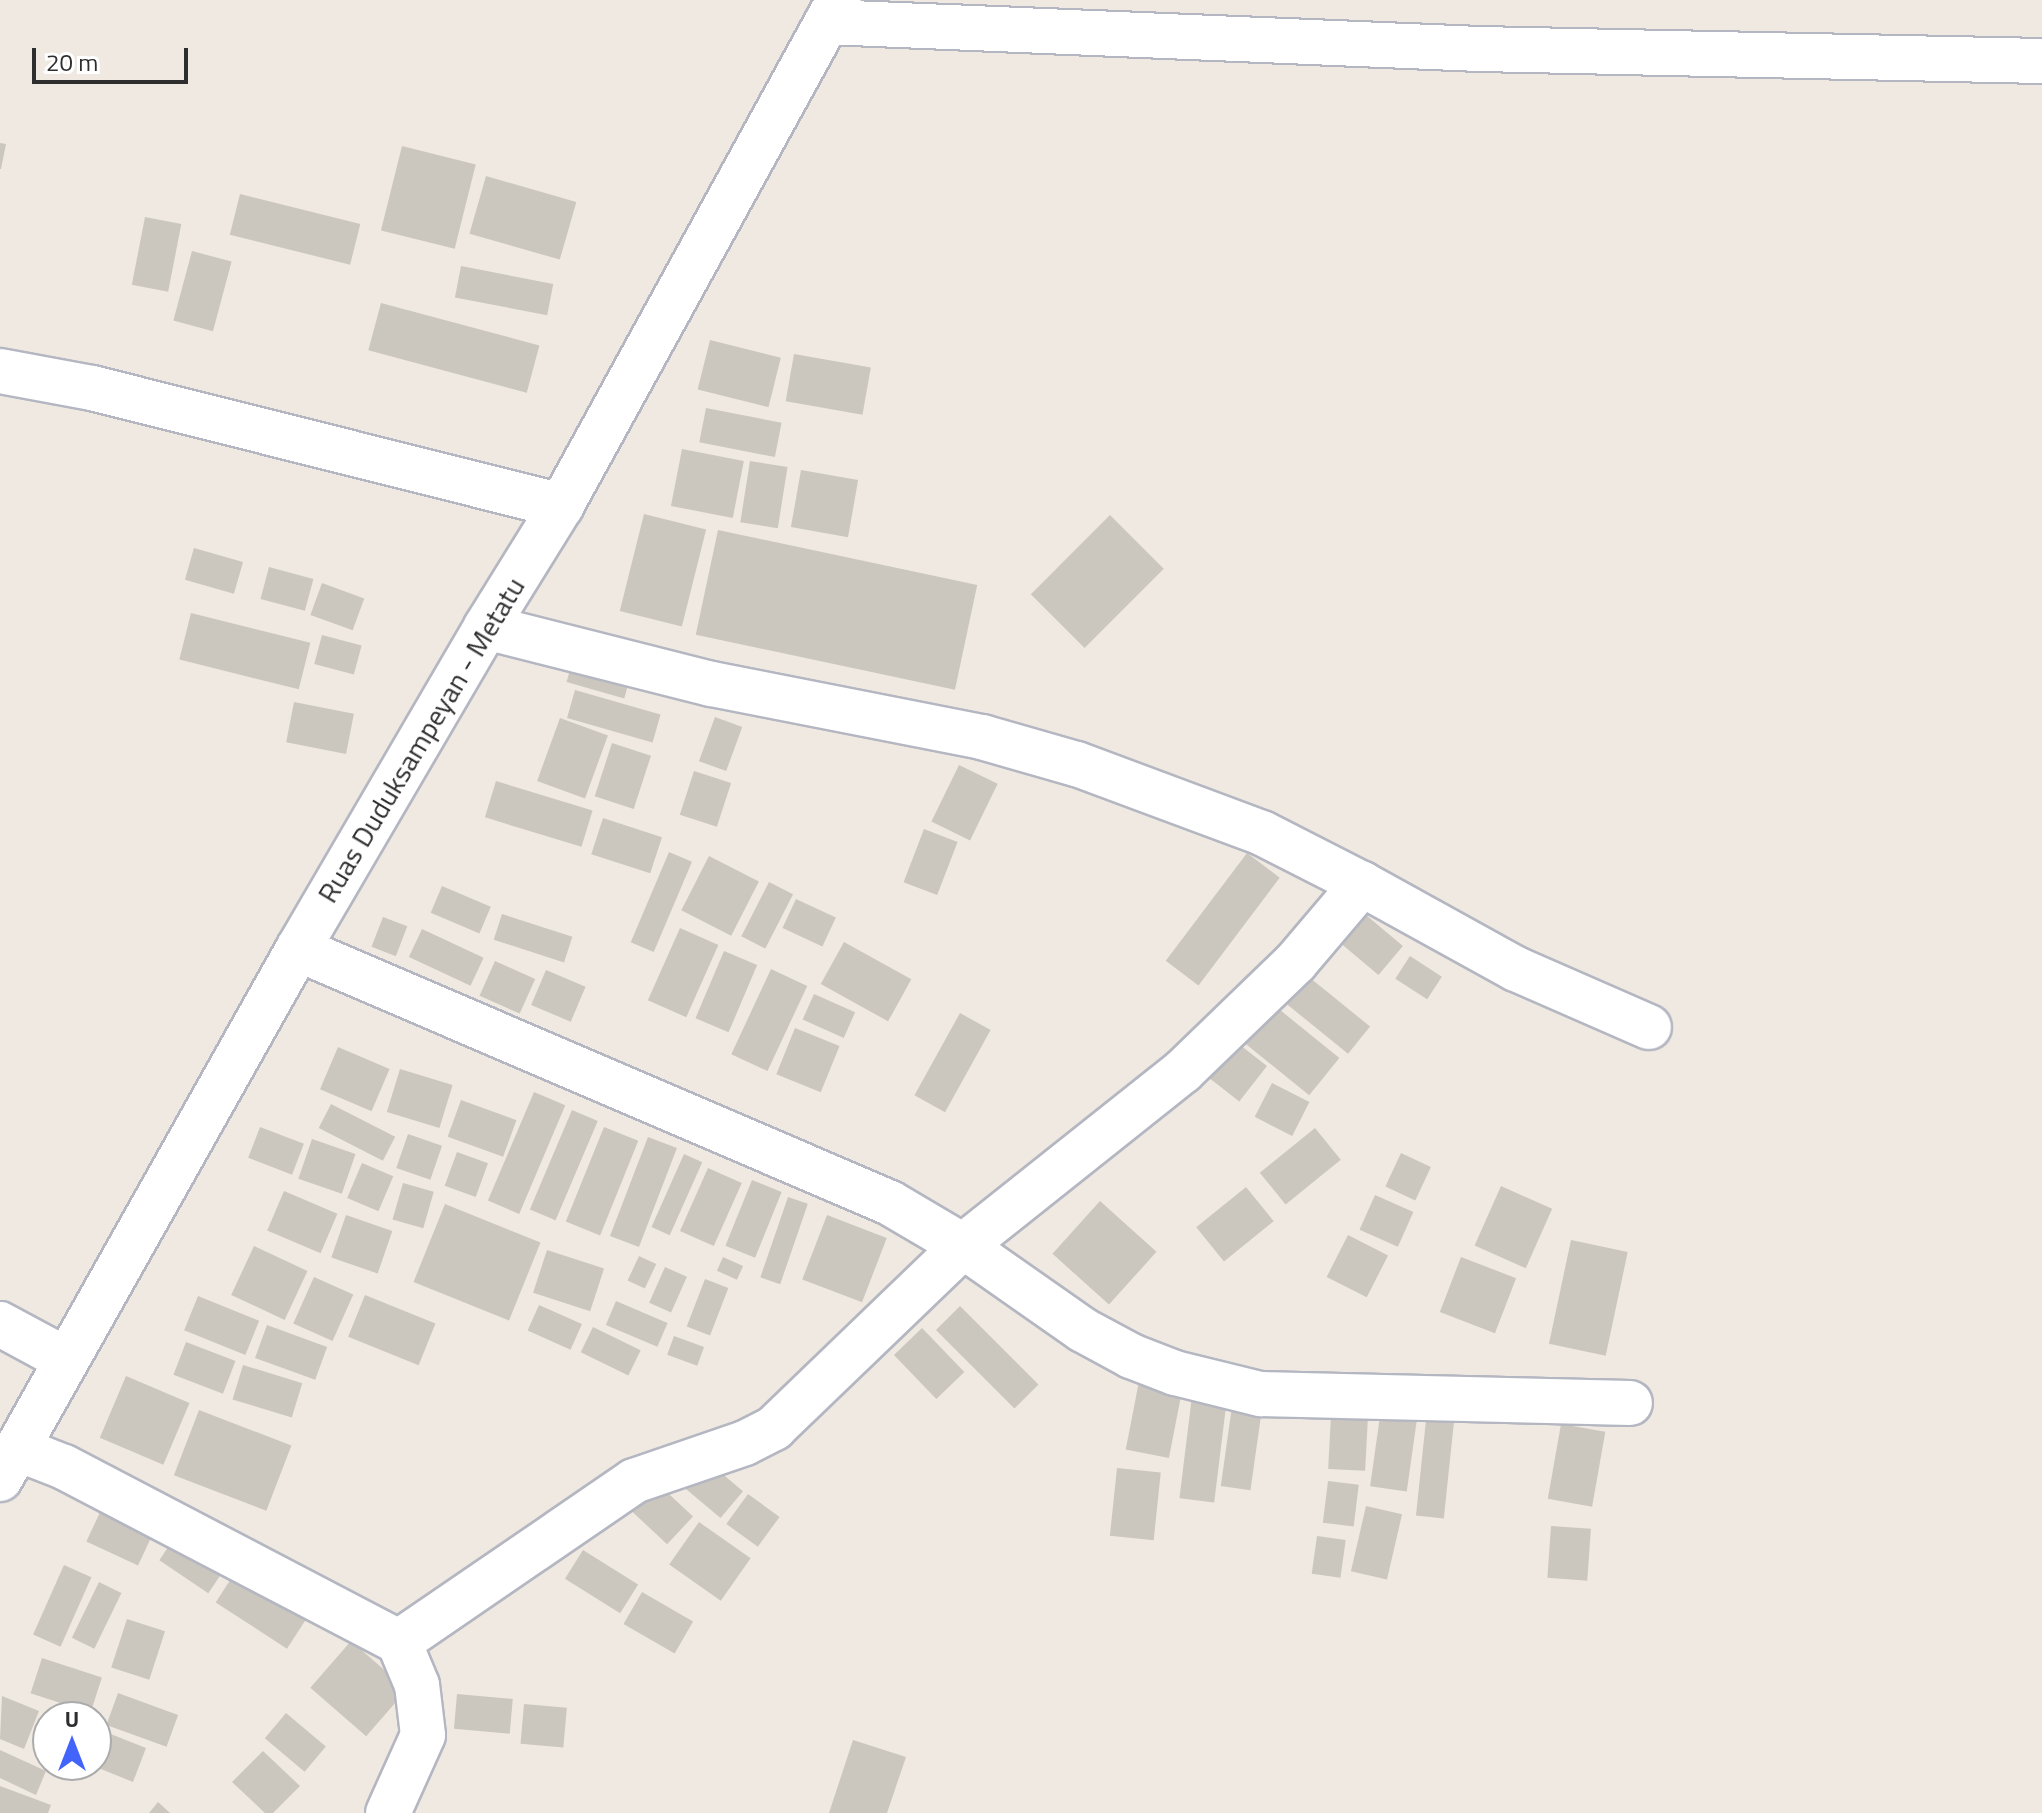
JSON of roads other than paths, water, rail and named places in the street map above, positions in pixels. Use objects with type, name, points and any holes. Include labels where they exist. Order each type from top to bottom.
[{"type":"street","points":[[833,11],[1479,49],[2042,61]]},
{"type":"street","name":"Ruas Duduksampeyan - Metatu","points":[[9,1464],[65,1359],[298,949],[486,627],[561,506],[833,11]]},
{"type":"street","points":[[0,371],[92,388],[561,506]]},
{"type":"street","points":[[486,627],[711,684],[982,737],[1076,764],[1262,833],[1516,969],[1649,1027]]},
{"type":"street","points":[[399,1642],[634,1481],[745,1443],[774,1428],[963,1246],[1183,1071],[1295,963],[1362,884]]},
{"type":"street","points":[[298,949],[890,1203],[963,1246],[1044,1305],[1131,1356],[1175,1373],[1260,1394],[1630,1403]]},
{"type":"street","points":[[0,1324],[65,1359]]},
{"type":"street","points":[[9,1464],[64,1467],[399,1642],[417,1685],[423,1735],[388,1813]]}]
